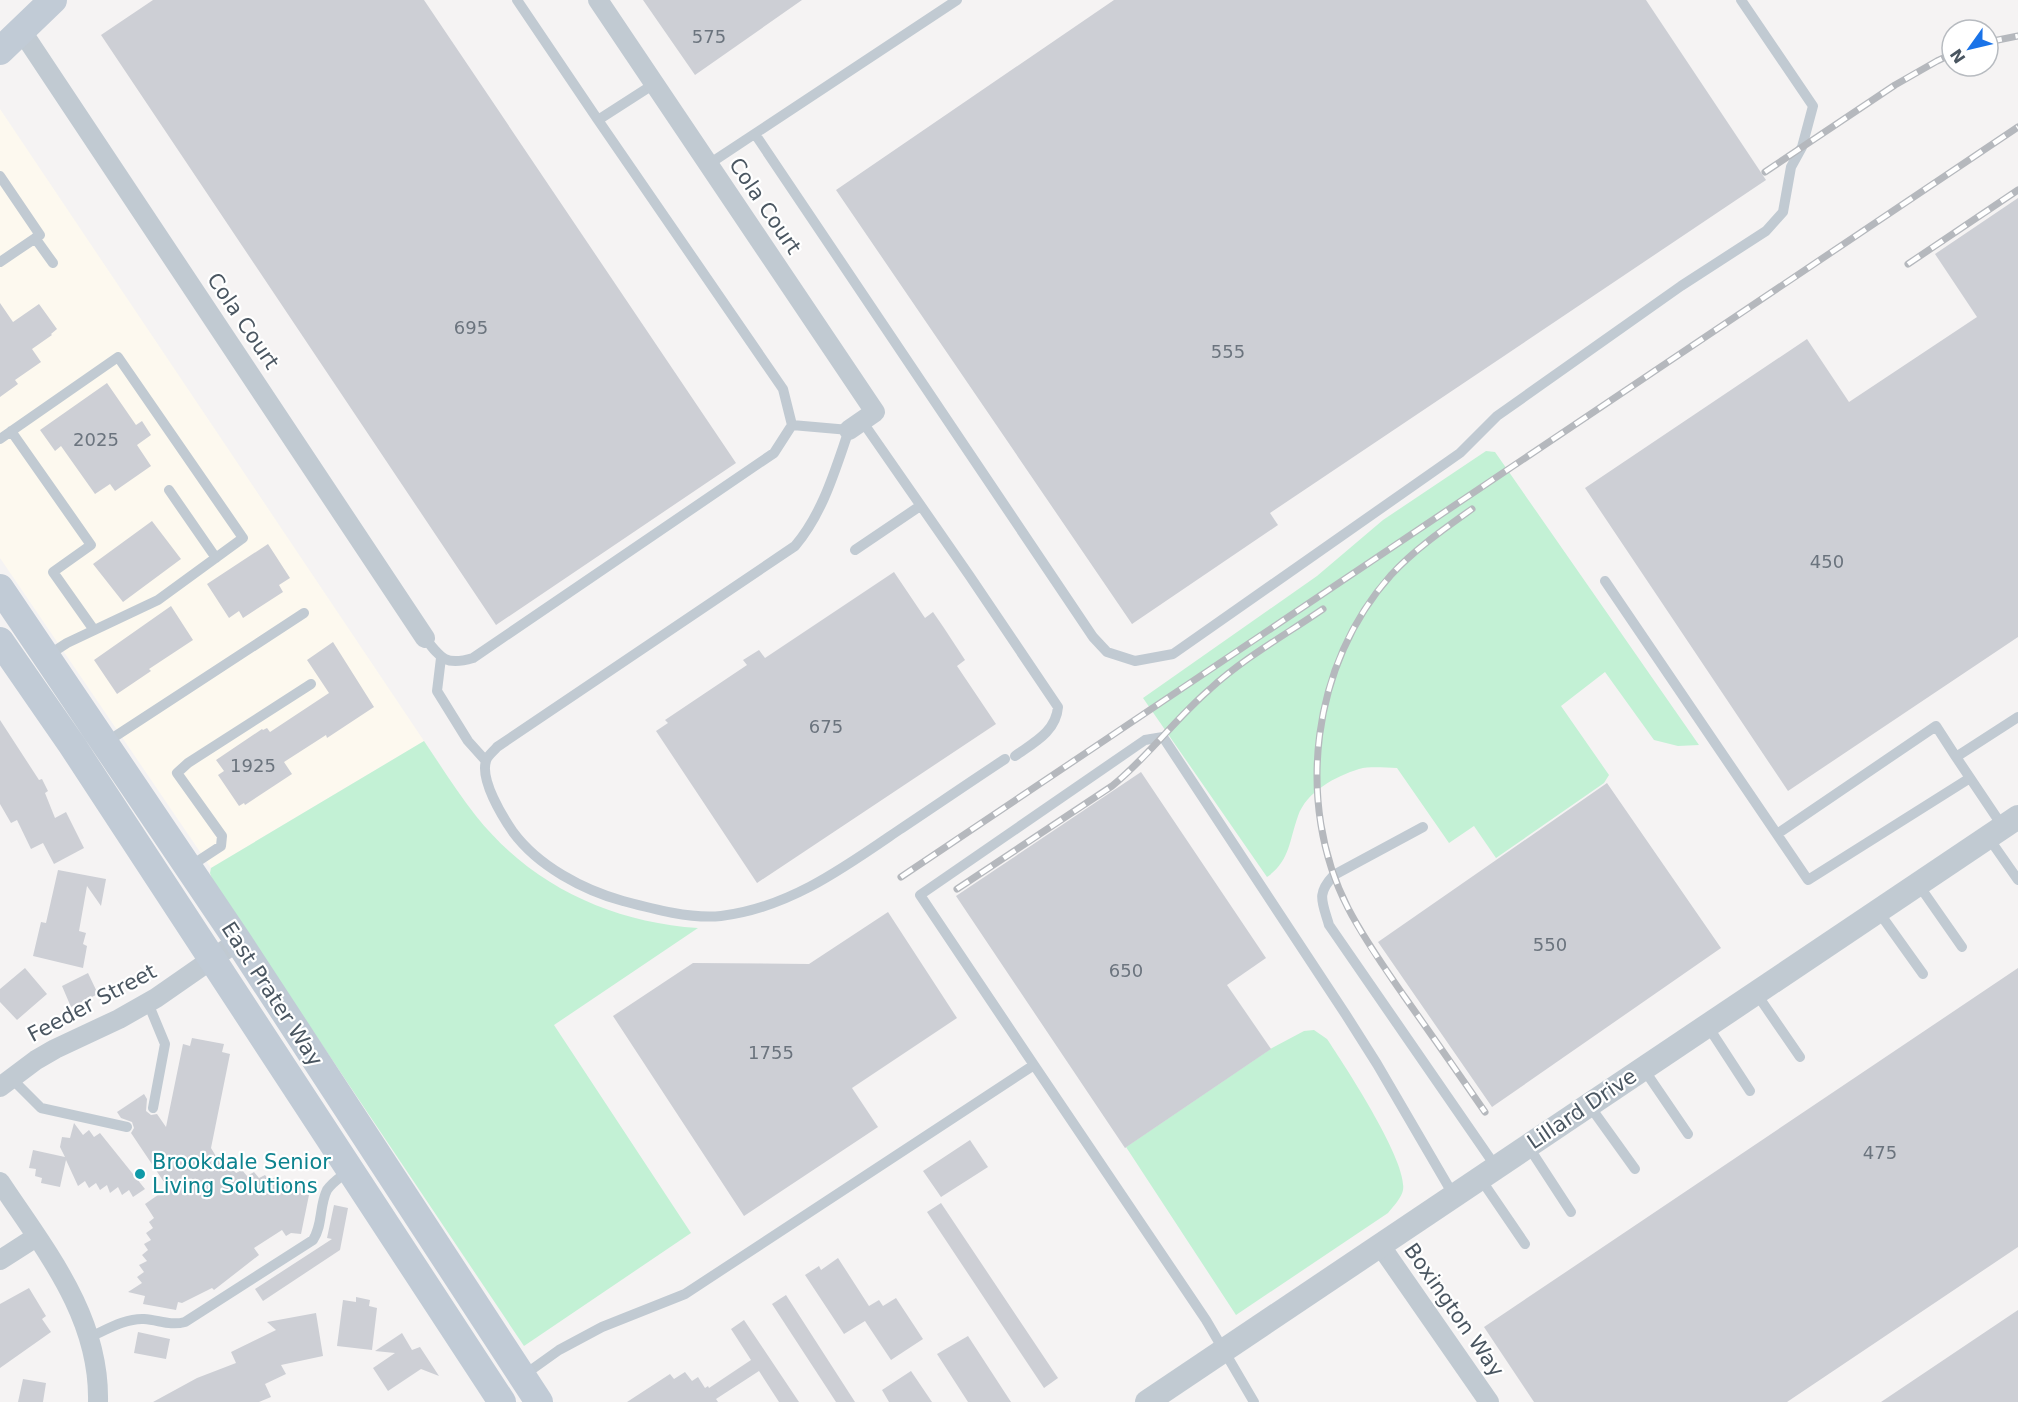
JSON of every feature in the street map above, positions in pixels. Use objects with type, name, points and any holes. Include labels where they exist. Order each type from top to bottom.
[{"type":"main road","points":[[0,51],[53,0]]},
{"type":"main road","name":"East Prater Way","points":[[0,588],[238,941],[539,1402]]},
{"type":"main road","name":"East Prater Way","points":[[0,640],[72,745],[502,1402]]},
{"type":"street","name":"Cola Court","points":[[598,0],[875,412],[855,426]]},
{"type":"street","name":"Cola Court","points":[[21,30],[425,638]]},
{"type":"street","name":"Lillard Drive","points":[[1147,1402],[2003,827]]},
{"type":"street","name":"Feeder Street","points":[[5,1083],[55,1049],[148,1003],[238,941]]},
{"type":"street","points":[[0,1182],[75,1298],[90,1337],[95,1359],[98,1402]]},
{"type":"street","points":[[0,1260],[36,1237]]},
{"type":"street","name":"Boxington Way","points":[[1380,1245],[1489,1402]]},
{"type":"lane","points":[[425,638],[441,658],[456,663],[473,658],[774,453],[792,425],[783,389],[517,0]]},
{"type":"lane","points":[[708,164],[957,0]]},
{"type":"lane","points":[[755,134],[1093,637],[1107,652],[1135,661],[1173,654],[1460,453],[1497,416],[1682,286],[1767,231],[1783,212],[1791,167],[1802,147],[1813,106],[1741,0]]},
{"type":"lane","points":[[598,120],[654,84]]},
{"type":"lane","points":[[0,176],[40,235],[0,262]]},
{"type":"lane","points":[[35,238],[53,263]]},
{"type":"lane","points":[[0,439],[118,357],[243,538],[158,600],[67,643],[46,657]]},
{"type":"lane","points":[[792,425],[855,426],[920,506],[1058,707],[1057,719],[1048,732],[854,860],[812,886],[768,906],[720,916],[668,913],[609,897],[560,874],[522,845],[491,795],[486,779],[486,761],[497,747],[795,546],[809,529],[855,426]]},
{"type":"lane","points":[[11,431],[91,545],[53,572],[94,630]]},
{"type":"lane","points":[[170,490],[216,558]]},
{"type":"lane","points":[[855,550],[920,506]]},
{"type":"lane","points":[[1605,581],[1808,880],[1970,778]]},
{"type":"lane","points":[[104,743],[304,613]]},
{"type":"lane","points":[[441,658],[437,691],[468,741],[486,761]]},
{"type":"lane","points":[[188,867],[221,846],[222,836],[177,773],[311,684]]},
{"type":"lane","points":[[1956,757],[2018,717]]},
{"type":"lane","points":[[1777,834],[1936,726],[2003,827],[2018,880]]},
{"type":"lane","points":[[1254,1402],[1206,1320],[920,895],[1145,740],[1163,737],[1352,1025],[1454,1196]]},
{"type":"lane","points":[[1423,827],[1334,875],[1324,886],[1322,901],[1329,925],[1488,1172],[1525,1244]]},
{"type":"lane","points":[[1918,884],[1962,947]]},
{"type":"lane","points":[[1878,911],[1923,974]]},
{"type":"lane","points":[[1756,993],[1800,1057]]},
{"type":"lane","points":[[148,1003],[165,1044],[153,1108]]},
{"type":"lane","points":[[1707,1025],[1750,1091]]},
{"type":"lane","points":[[523,1377],[559,1350],[602,1327],[685,1294],[1034,1065]]},
{"type":"lane","points":[[1643,1068],[1688,1134]]},
{"type":"lane","points":[[5,1083],[40,1108],[127,1127]]},
{"type":"lane","points":[[1589,1105],[1635,1169]]},
{"type":"lane","points":[[1528,1146],[1571,1212]]},
{"type":"lane","points":[[90,1337],[129,1320],[142,1319],[174,1325],[185,1322],[293,1253],[313,1240],[319,1231],[326,1192],[332,1183],[350,1170]]},
{"type":"shaded area","points":[[0,109],[424,741],[211,868],[0,558]]},
{"type":"green space","points":[[1486,451],[1495,452],[1699,745],[1678,746],[1654,740],[1605,672],[1561,706],[1609,775],[1604,783],[1496,858],[1474,826],[1449,843],[1397,768],[1368,768],[1350,772],[1315,792],[1302,807],[1285,857],[1275,871],[1267,877],[1143,698],[1317,576],[1383,520]]},
{"type":"green space","points":[[424,741],[476,816],[522,862],[547,880],[575,896],[634,918],[698,928],[554,1025],[691,1233],[524,1346],[213,882],[210,873],[211,868]]},
{"type":"green space","points":[[1314,1030],[1327,1039],[1374,1114],[1396,1158],[1402,1177],[1403,1190],[1388,1213],[1236,1315],[1126,1147],[1272,1048],[1304,1031]]},
{"type":"building","points":[[153,0],[424,0],[736,463],[496,625],[101,35]]},
{"type":"building","points":[[643,0],[802,0],[695,75]]},
{"type":"building","points":[[1114,0],[1646,0],[1766,180],[1270,513],[1278,525],[1132,624],[836,190]]},
{"type":"building","points":[[2018,198],[2018,637],[1788,791],[1585,488],[1807,339],[1849,402],[1977,317],[1935,254]]},
{"type":"building","points":[[0,303],[13,322],[39,304],[57,329],[32,349],[41,362],[15,380],[18,384],[0,397]]},
{"type":"building","points":[[107,383],[136,425],[142,421],[151,435],[137,445],[151,466],[115,491],[110,484],[95,494],[61,446],[55,451],[40,430]]},
{"type":"building","points":[[152,521],[181,559],[123,602],[93,564]]},
{"type":"building","points":[[268,544],[290,578],[279,585],[283,592],[243,618],[239,611],[229,618],[207,584]]},
{"type":"building","points":[[894,572],[925,618],[933,612],[944,628],[965,660],[957,666],[996,724],[757,883],[656,731],[668,723],[665,720],[747,665],[743,660],[759,650],[765,658]]},
{"type":"building","points":[[171,606],[193,640],[149,669],[151,671],[117,694],[94,660]]},
{"type":"building","points":[[333,642],[374,707],[327,738],[326,735],[284,762],[292,774],[245,805],[244,803],[239,806],[218,775],[224,771],[216,760],[262,729],[267,728],[270,732],[329,693],[307,660]]},
{"type":"building","points":[[0,720],[39,780],[42,779],[48,791],[45,793],[55,818],[66,812],[84,848],[54,864],[43,843],[31,849],[17,820],[11,823],[0,804]]},
{"type":"building","points":[[1141,772],[1266,958],[1227,985],[1271,1049],[1125,1148],[956,896]]},
{"type":"building","points":[[1607,783],[1721,948],[1492,1107],[1378,942]]},
{"type":"building","points":[[58,870],[106,879],[101,906],[87,886],[79,931],[86,933],[83,944],[87,946],[83,968],[33,956],[41,922],[46,923]]},
{"type":"building","points":[[888,912],[957,1018],[852,1088],[878,1127],[744,1216],[613,1016],[693,963],[809,964]]},
{"type":"building","points":[[25,968],[47,994],[17,1020],[0,1002],[0,989]]},
{"type":"building","points":[[2018,968],[2018,1247],[1787,1402],[1534,1402],[1484,1327]]},
{"type":"building","points":[[88,973],[98,994],[71,1007],[62,986]]},
{"type":"building","name":"Brookdale Senior Living Solutions","points":[[192,1038],[224,1044],[222,1052],[230,1054],[211,1148],[225,1171],[232,1168],[236,1173],[242,1170],[247,1176],[254,1172],[259,1178],[265,1175],[269,1180],[276,1177],[280,1182],[287,1179],[291,1184],[297,1181],[302,1189],[301,1193],[309,1195],[301,1234],[291,1233],[286,1236],[282,1230],[254,1248],[259,1255],[214,1290],[212,1288],[182,1303],[178,1302],[176,1310],[143,1304],[145,1296],[128,1292],[142,1283],[137,1277],[144,1272],[139,1265],[147,1261],[142,1255],[148,1250],[144,1244],[151,1240],[146,1233],[153,1228],[149,1222],[154,1218],[145,1204],[168,1188],[131,1133],[134,1128],[132,1122],[121,1118],[117,1112],[144,1094],[147,1099],[146,1111],[151,1115],[157,1114],[166,1127],[183,1044],[190,1046]]},
{"type":"building","points":[[74,1123],[83,1135],[89,1130],[94,1137],[100,1133],[145,1189],[133,1197],[129,1190],[122,1195],[118,1187],[110,1193],[107,1185],[100,1190],[96,1183],[89,1188],[85,1181],[78,1186],[66,1160],[60,1187],[41,1183],[42,1178],[35,1176],[36,1169],[29,1168],[33,1150],[65,1157],[60,1147],[62,1137],[70,1138]]},
{"type":"building","points":[[970,1140],[988,1167],[941,1197],[923,1171]]},
{"type":"building","points":[[941,1203],[1058,1378],[1044,1388],[927,1212]]},
{"type":"building","points":[[334,1205],[348,1208],[340,1250],[263,1301],[255,1289],[332,1239],[327,1238]]},
{"type":"building","points":[[838,1258],[869,1306],[879,1300],[883,1306],[896,1298],[923,1339],[891,1360],[865,1321],[844,1334],[805,1275],[819,1266],[821,1270]]},
{"type":"building","points":[[29,1288],[46,1316],[42,1319],[51,1332],[0,1368],[0,1304]]},
{"type":"building","points":[[786,1295],[855,1402],[836,1402],[772,1304]]},
{"type":"building","points":[[356,1297],[370,1300],[369,1306],[377,1308],[372,1350],[337,1346],[343,1300],[356,1302]]},
{"type":"building","points":[[2018,1310],[2018,1402],[1881,1402]]},
{"type":"building","points":[[316,1313],[323,1356],[281,1365],[286,1374],[265,1384],[271,1397],[259,1402],[153,1402],[197,1378],[236,1363],[231,1352],[276,1330],[267,1322]]},
{"type":"building","points":[[744,1320],[799,1402],[779,1402],[759,1371],[716,1399],[718,1402],[627,1402],[670,1374],[674,1379],[685,1372],[692,1381],[698,1377],[705,1388],[708,1386],[709,1388],[751,1360],[731,1329]]},
{"type":"building","points":[[138,1332],[170,1339],[166,1359],[134,1353]]},
{"type":"building","points":[[402,1333],[412,1350],[420,1347],[439,1376],[421,1369],[388,1391],[373,1368],[395,1353],[375,1351]]},
{"type":"building","points":[[968,1336],[1011,1402],[968,1402],[937,1354]]},
{"type":"building","points":[[911,1371],[932,1402],[889,1402],[882,1390]]},
{"type":"building","points":[[23,1379],[46,1383],[43,1402],[18,1402]]},
{"type":"railway","points":[[2000,40],[2018,36]]},
{"type":"railway","points":[[1765,172],[1895,85],[1940,60]]},
{"type":"railway","points":[[901,877],[2018,127]]},
{"type":"railway","points":[[1908,264],[2018,190]]},
{"type":"railway","points":[[1472,509],[1400,566],[1364,610],[1343,649],[1328,691],[1320,735],[1317,780],[1321,824],[1331,867],[1348,908],[1382,964],[1485,1112]]},
{"type":"railway","points":[[957,889],[1112,786],[1223,678],[1323,609]]},
{"type":"place","name":"Brookdale Senior Living Solutions","points":[[140,1174]]}]
